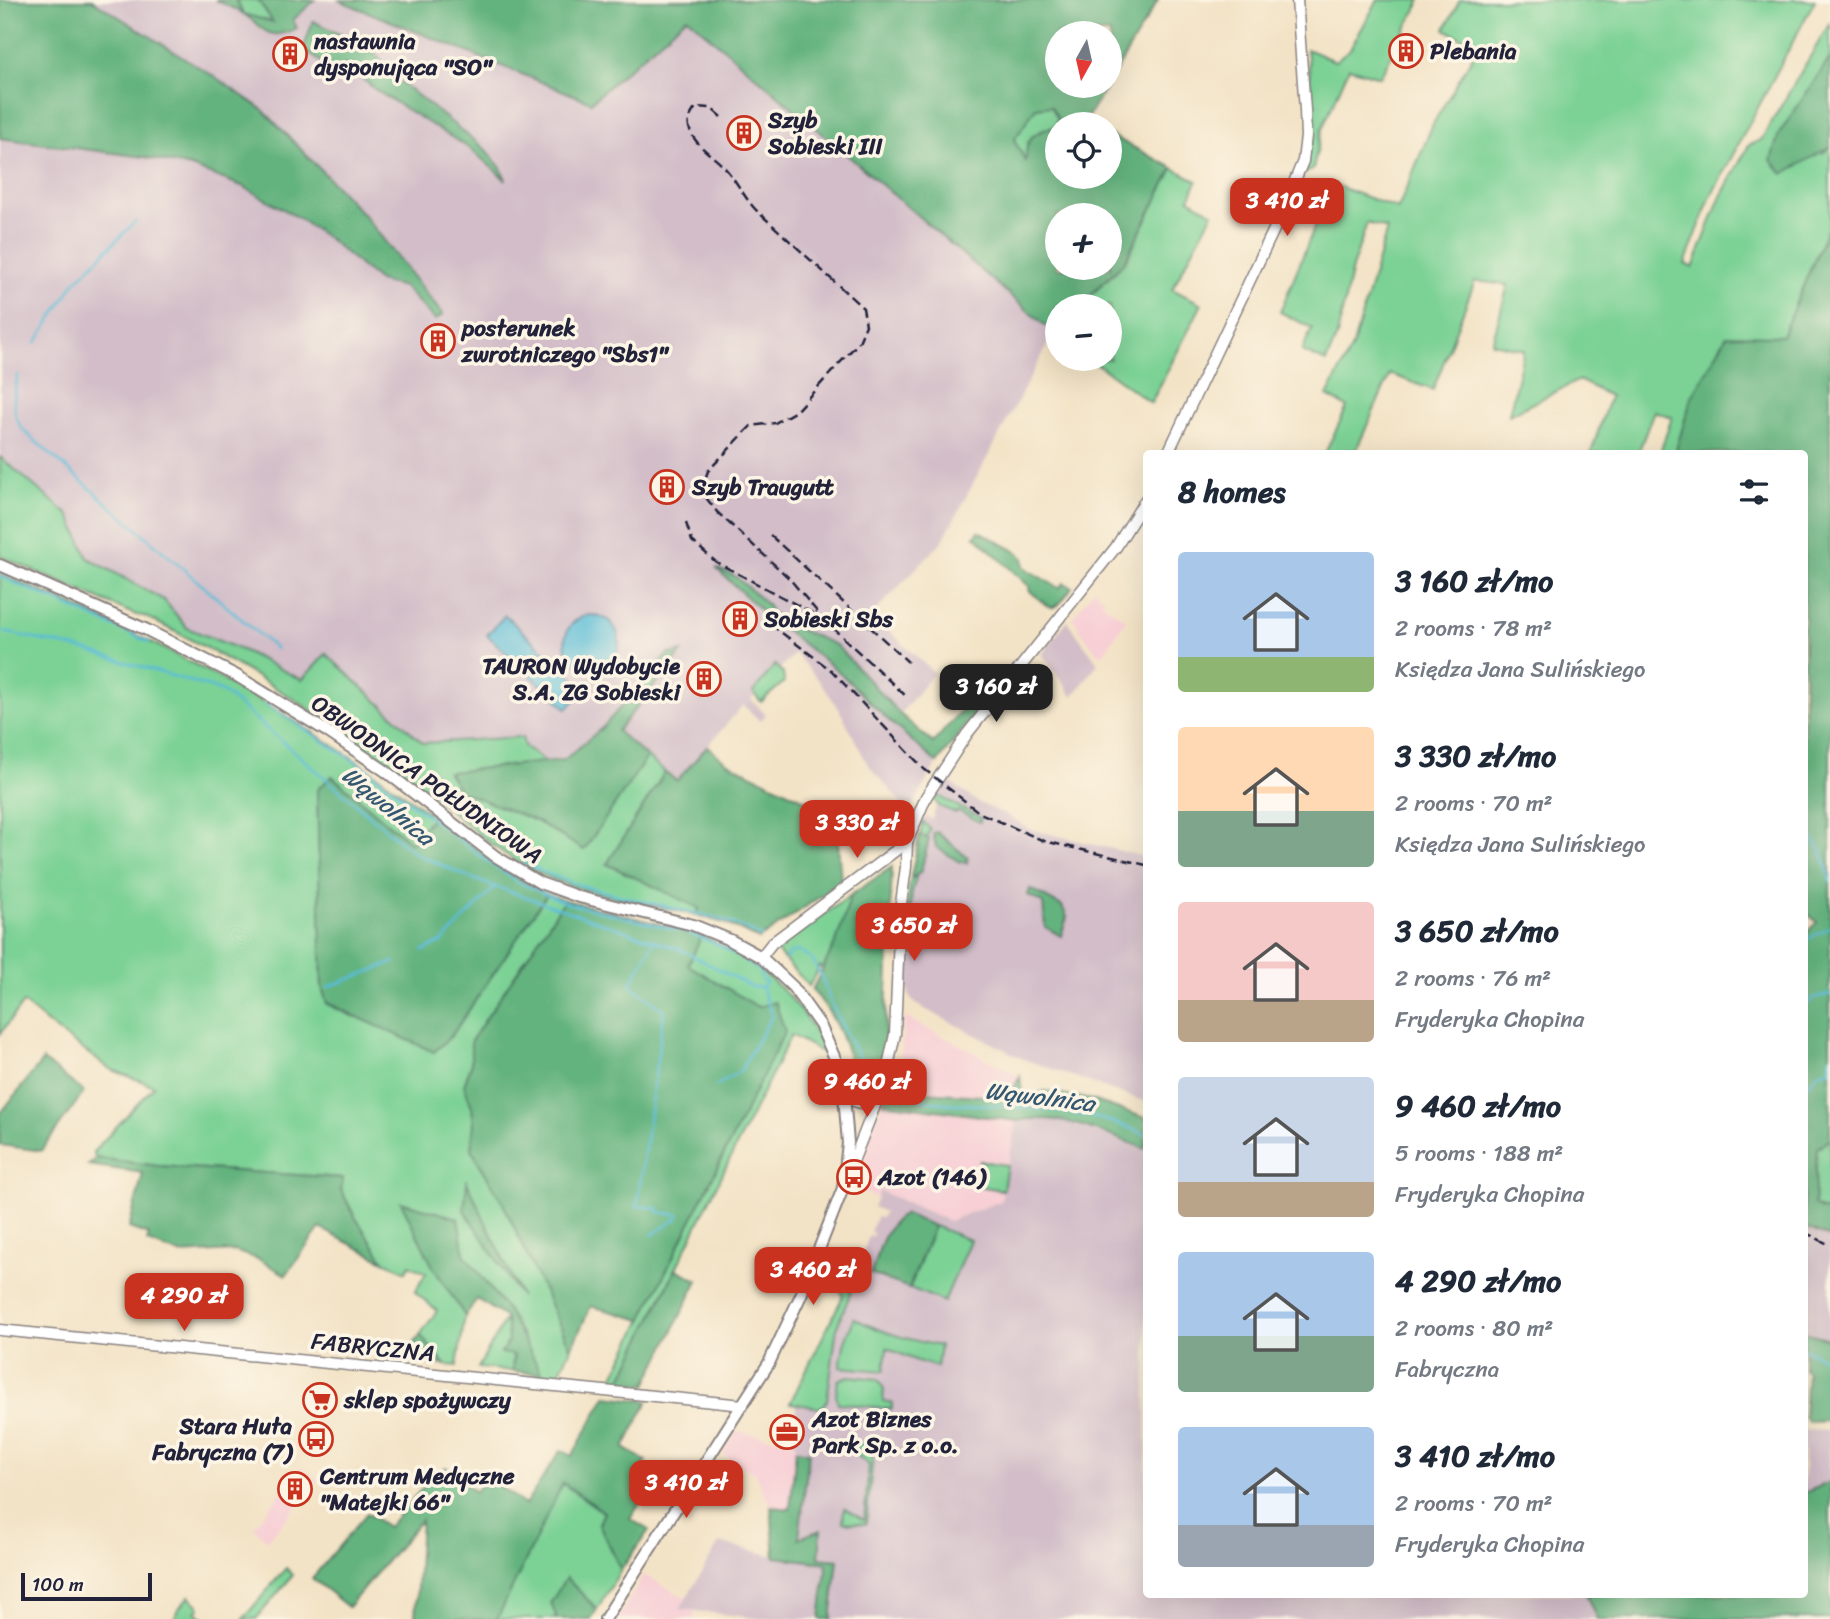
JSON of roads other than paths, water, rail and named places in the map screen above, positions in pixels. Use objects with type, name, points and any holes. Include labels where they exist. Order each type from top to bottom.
[{"type":"main road","name":"OBWODNICA POŁUDNIOWA","points":[[0,565],[147,630],[237,676],[384,770],[495,856],[540,883],[579,897],[693,925],[730,940],[761,957],[793,987],[820,1025],[837,1063],[844,1095],[848,1143],[843,1188],[788,1326],[769,1363],[605,1619]]},
{"type":"street","points":[[1169,450],[1278,221],[1303,161],[1306,120],[1297,0]]},
{"type":"street","points":[[843,1188],[886,1080],[895,1034],[906,842],[926,797],[967,734],[1116,547],[1143,504]]},
{"type":"street","points":[[761,957],[772,943],[906,842]]},
{"type":"street","points":[[844,1095],[856,1103],[868,1104],[875,1101],[881,1092]]},
{"type":"street","name":"FABRYCZNA","points":[[0,1330],[743,1405]]},
{"type":"water","points":[[505,615],[585,689],[567,709],[487,635]]},
{"type":"water","points":[[592,615],[611,623],[619,642],[611,661],[592,669],[573,661],[565,642],[573,623]]},
{"type":"waterway","points":[[36,343],[75,282],[136,221]]},
{"type":"waterway","points":[[18,375],[14,398],[15,412],[25,432],[276,649]]},
{"type":"waterway","points":[[0,576],[149,642]]},
{"type":"waterway","name":"Wąwolnica","points":[[0,631],[81,649],[224,693],[414,853],[476,880],[682,950],[752,987],[762,987],[766,982],[762,980],[759,970],[721,946],[689,933],[566,903],[518,882],[365,768],[264,703]]},
{"type":"waterway","points":[[1808,832],[1822,851],[1830,881]]},
{"type":"waterway","points":[[523,862],[575,884],[716,918],[761,937]]},
{"type":"waterway","points":[[423,951],[442,942],[495,887]]},
{"type":"waterway","points":[[1808,939],[1830,927]]},
{"type":"waterway","points":[[652,1235],[679,1215],[658,1212],[658,1208],[637,1206],[664,1010],[630,985],[655,940]]},
{"type":"waterway","name":"Wąwolnica","points":[[786,958],[799,951],[816,966],[841,1024],[867,1069],[881,1084]]},
{"type":"waterway","points":[[328,987],[395,962]]},
{"type":"waterway","points":[[716,1086],[740,1071],[772,1016],[762,989]]},
{"type":"waterway","points":[[1808,1003],[1813,999],[1830,994]]},
{"type":"waterway","points":[[1829,1070],[1830,1058]]},
{"type":"waterway","points":[[1808,1085],[1818,1073],[1830,1070]]},
{"type":"waterway","name":"Wąwolnica","points":[[886,1088],[935,1102],[1068,1112],[1109,1121],[1143,1134]]},
{"type":"waterway","name":"Wąwolnica","points":[[1808,1351],[1830,1361]]},
{"type":"railway","points":[[721,117],[711,108],[696,107],[689,122],[694,139],[727,170],[756,210],[863,308],[866,325],[859,342],[796,411],[775,423],[751,426],[708,471],[705,479],[707,499],[717,512],[789,578],[824,620],[907,697]]},
{"type":"railway","points":[[686,523],[692,541],[716,562],[816,615]]},
{"type":"railway","points":[[770,535],[908,662]]},
{"type":"railway","points":[[770,624],[831,670],[924,769],[980,813],[1044,841],[1143,864]]},
{"type":"railway","points":[[1808,1234],[1830,1245]]},
{"type":"place","name":"Plebania","points":[[1406,51]]},
{"type":"place","name":"nastawnia dysponująca \"SO\"","points":[[290,54]]},
{"type":"place","name":"Szyb Sobieski III","points":[[744,133]]},
{"type":"place","name":"posterunek zwrotniczego \"Sbs1\"","points":[[438,341]]},
{"type":"place","name":"Szyb Traugutt","points":[[667,487]]},
{"type":"place","name":"Sobieski Sbs","points":[[740,619]]},
{"type":"place","name":"TAURON Wydobycie S.A. ZG Sobieski","points":[[704,679]]},
{"type":"place","name":"Azot (146)","points":[[854,1177]]},
{"type":"place","name":"sklep spożywczy","points":[[320,1400]]},
{"type":"place","name":"Azot Biznes Park Sp. z o.o.","points":[[787,1432]]},
{"type":"place","name":"Stara Huta Fabryczna (7)","points":[[316,1439]]},
{"type":"place","name":"Centrum Medyczne \"Matejki 66\"","points":[[295,1489]]}]
